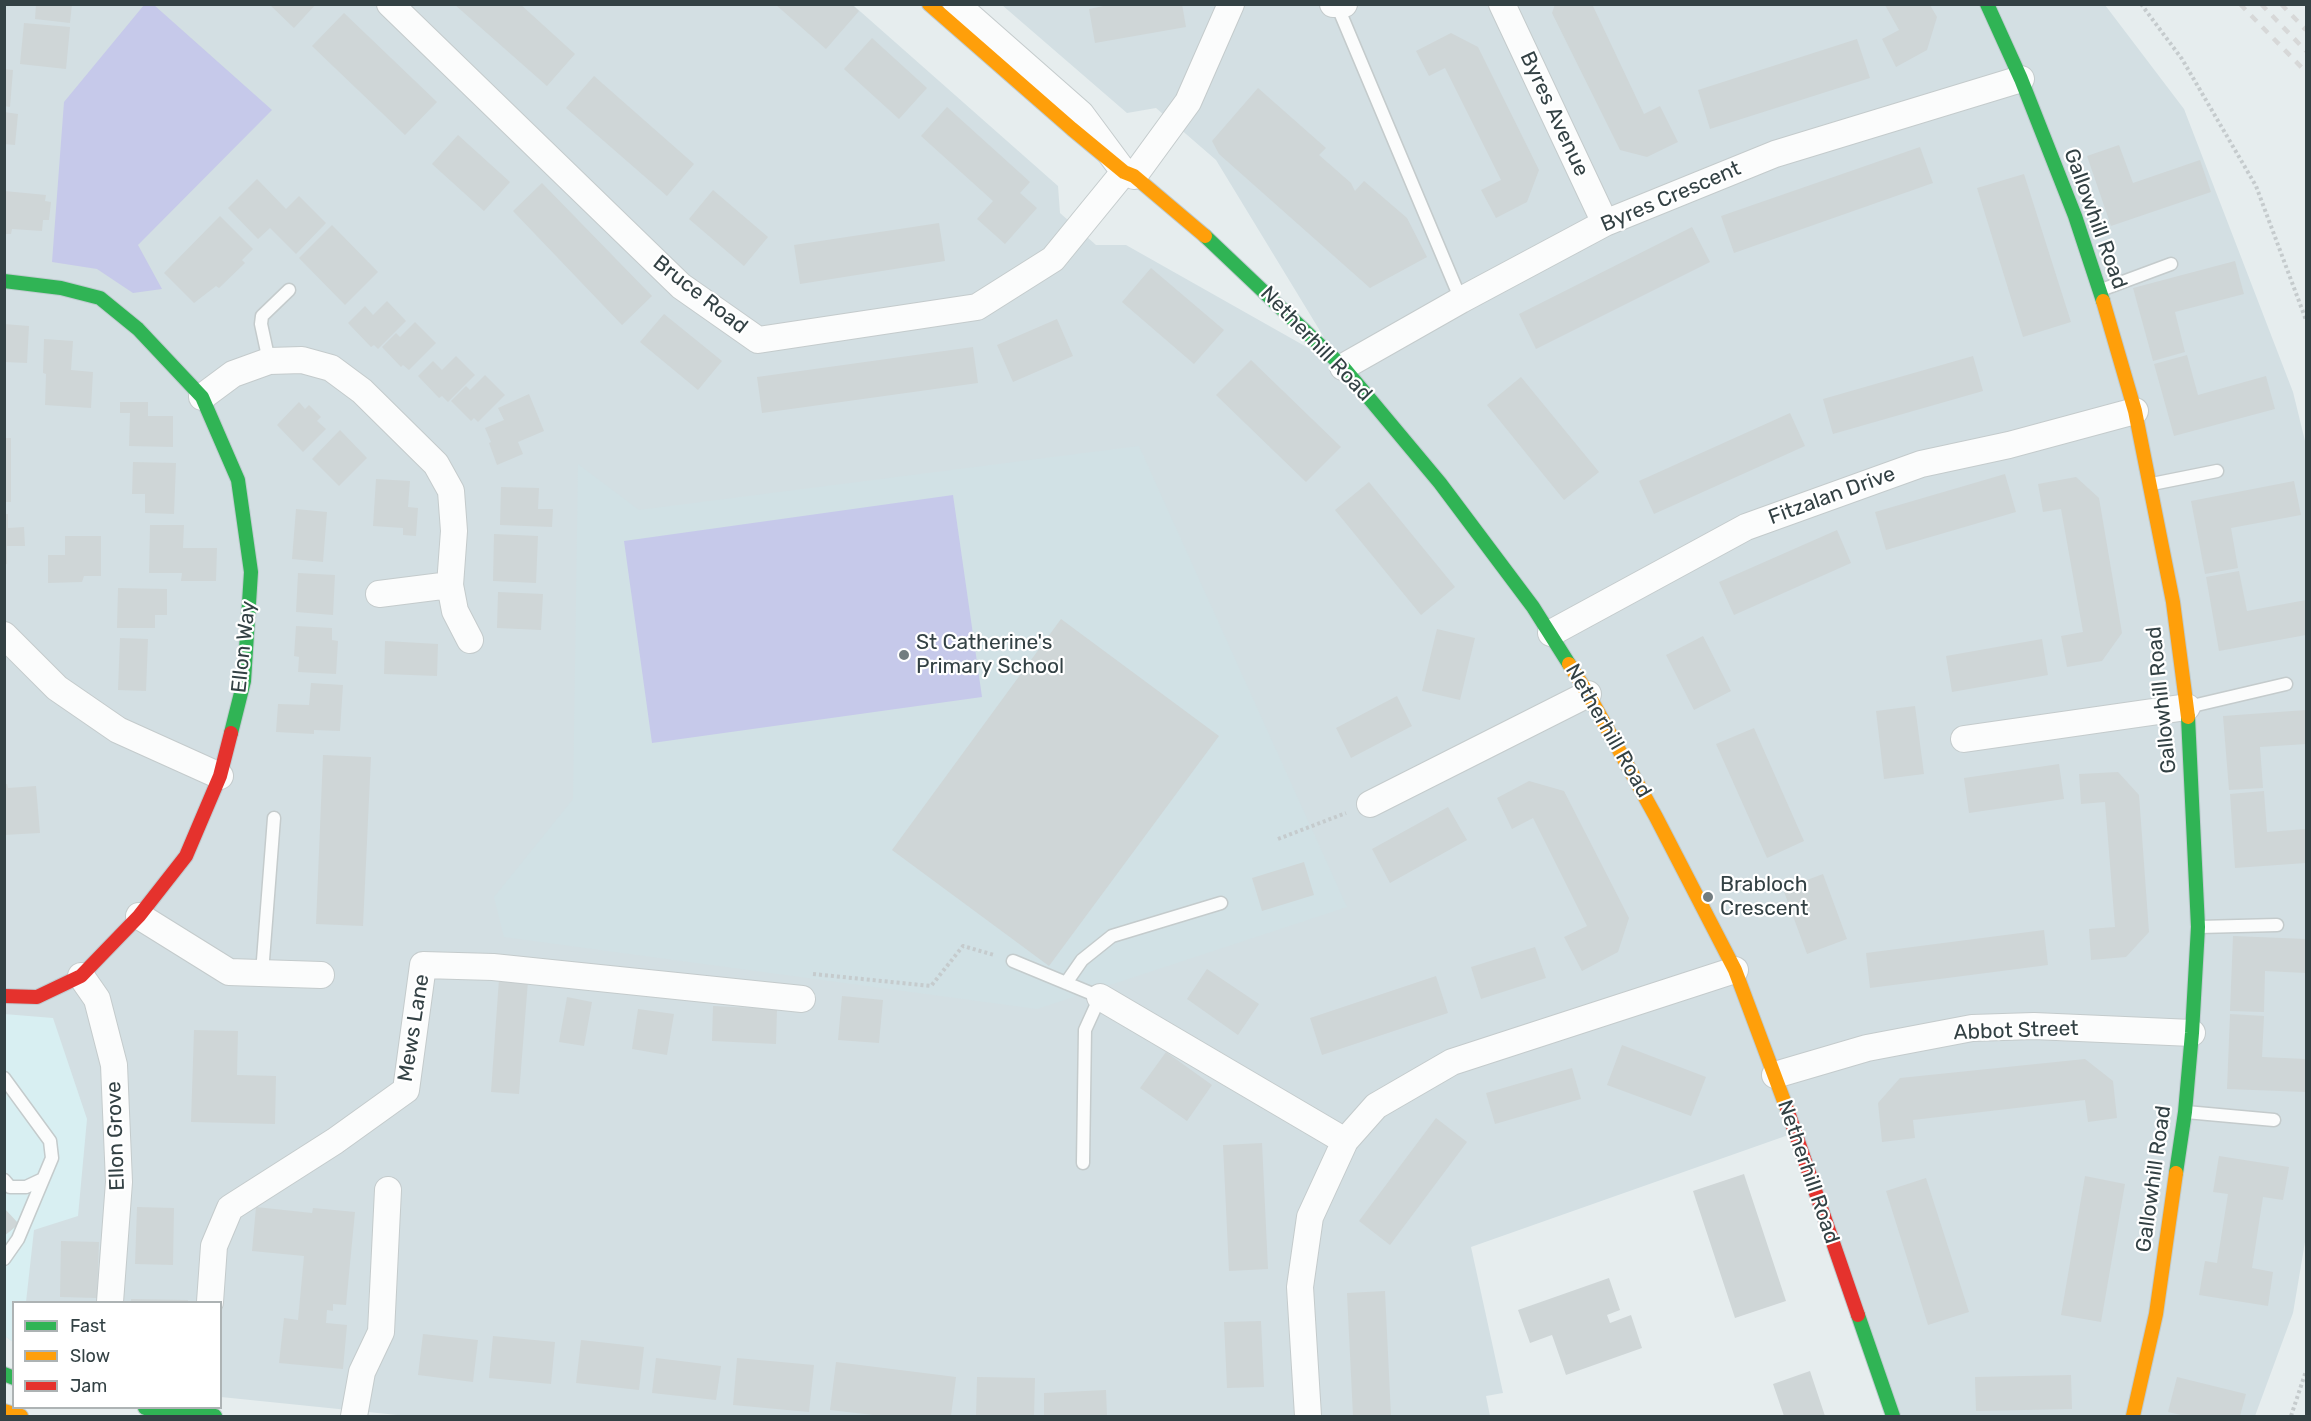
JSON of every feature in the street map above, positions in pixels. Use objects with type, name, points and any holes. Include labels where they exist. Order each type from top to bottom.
[{"type":"street","name":"Bruce Road","points":[[390,4],[681,286],[758,340],[977,307],[1053,259],[1129,174],[1188,102],[1231,4]]},
{"type":"street","name":"Netherhill Road","points":[[929,4],[1072,129],[1222,250],[1343,367],[1440,483],[1551,633],[1588,694],[1656,817],[1736,970],[1893,1416]]},
{"type":"street","name":"Netherhill Road","points":[[956,4],[1081,114],[1129,174]]},
{"type":"street","points":[[1335,5],[1344,4]]},
{"type":"street","name":"Byres Avenue","points":[[1502,4],[1605,223]]},
{"type":"street","name":"Gallowhill Road","points":[[1987,4],[2021,79],[2075,216],[2100,291],[2134,411],[2151,484],[2173,602],[2187,707],[2198,927],[2192,1033],[2185,1112],[2156,1314],[2133,1416]]},
{"type":"street","name":"Byres Crescent","points":[[1343,367],[1461,300],[1605,223],[1774,154],[2021,79]]},
{"type":"street","name":"Ellon Way","points":[[4,280],[61,288],[100,298],[138,329],[202,397],[238,480],[251,572],[244,681],[220,776],[186,856],[139,916],[81,976],[38,997],[4,996]]},
{"type":"street","points":[[202,397],[233,374],[269,361],[302,360],[331,368],[362,391],[436,464],[451,491],[454,531],[450,585],[455,611],[470,640]]},
{"type":"street","name":"Fitzalan Drive","points":[[1551,633],[1746,527],[1921,464],[2009,445],[2134,411]]},
{"type":"street","points":[[379,594],[450,585]]},
{"type":"street","points":[[7,641],[57,688],[118,730],[220,776]]},
{"type":"street","points":[[1370,804],[1588,694]]},
{"type":"street","points":[[1964,740],[2187,707]]},
{"type":"street","points":[[139,916],[229,972],[321,975]]},
{"type":"street","name":"Mews Lane","points":[[210,1301],[214,1246],[230,1208],[336,1141],[406,1090],[423,965],[493,967],[802,999]]},
{"type":"street","points":[[1308,1416],[1300,1287],[1310,1217],[1345,1142],[1376,1106],[1452,1062],[1736,970]]},
{"type":"street","name":"Ellon Grove","points":[[81,976],[98,999],[114,1065],[119,1182],[110,1301]]},
{"type":"street","points":[[1100,997],[1345,1142]]},
{"type":"street","name":"Abbot Street","points":[[1774,1075],[1868,1048],[1972,1028],[2034,1026],[2192,1033]]},
{"type":"street","points":[[354,1416],[362,1372],[381,1332],[388,1190]]},
{"type":"street","points":[[161,1409],[216,1416]]},
{"type":"street","points":[[4,1411],[21,1416]]},
{"type":"lane","points":[[1335,5],[1461,300]]},
{"type":"lane","points":[[2100,291],[2171,264]]},
{"type":"lane","points":[[269,361],[261,324],[262,316],[289,290]]},
{"type":"lane","points":[[2151,484],[2217,471]]},
{"type":"lane","points":[[2187,707],[2286,684]]},
{"type":"lane","points":[[262,973],[274,818]]},
{"type":"lane","points":[[1066,983],[1082,960],[1112,936],[1221,903]]},
{"type":"lane","points":[[2198,927],[2277,925]]},
{"type":"lane","points":[[1013,961],[1100,997],[1085,1030],[1083,1163]]},
{"type":"lane","points":[[4,1078],[50,1141],[52,1158],[18,1239],[4,1258]]},
{"type":"lane","points":[[2185,1112],[2274,1120]]},
{"type":"lane","points":[[4,1180],[10,1187],[26,1187],[43,1179]]},
{"type":"path","points":[[2141,4],[2181,59],[2256,186],[2307,320]]},
{"type":"path","points":[[1278,839],[1370,804]]},
{"type":"path","points":[[813,974],[931,986],[963,946],[1013,961]]},
{"type":"path","points":[[2291,1416],[2307,1371]]},
{"type":"shaded area","points":[[5,5],[853,5],[1058,186],[1060,213],[1096,245],[1126,245],[1342,367],[1216,160],[1156,108],[1127,113],[1002,5],[2105,5],[2184,109],[2293,392],[2306,445],[2306,1241],[2293,1313],[2255,1416],[1893,1416],[1794,1133],[1471,1247],[1503,1393],[1486,1396],[1490,1416],[407,1416],[222,1397],[222,1301],[12,1301],[12,1341],[5,1336]]},
{"type":"shaded area","points":[[144,5],[154,5],[272,110],[138,245],[162,289],[133,293],[97,269],[52,262],[64,102]]},
{"type":"shaded area","name":"St Catherine's Primary School","points":[[1139,446],[1347,907],[1037,1009],[504,937],[494,897],[573,799],[578,464],[639,510]]},
{"type":"shaded area","points":[[953,495],[982,697],[652,743],[624,541]]},
{"type":"shaded area","points":[[4,1014],[53,1018],[87,1119],[78,1216],[34,1230],[26,1301],[12,1301],[12,1341],[4,1335]]},
{"type":"building","points":[[36,4],[72,4],[70,23],[35,19]]},
{"type":"building","points":[[269,4],[316,4],[294,28]]},
{"type":"building","points":[[454,4],[520,4],[575,54],[547,86]]},
{"type":"building","points":[[775,4],[851,4],[859,11],[826,49]]},
{"type":"building","points":[[1113,4],[1182,4],[1186,27],[1095,43],[1089,9]]},
{"type":"building","points":[[1555,4],[1592,4],[1644,114],[1660,106],[1678,142],[1647,157],[1620,150],[1552,13]]},
{"type":"building","points":[[1885,5],[1930,5],[1937,17],[1927,50],[1896,67],[1882,39],[1899,30]]},
{"type":"building","points":[[344,13],[437,102],[405,135],[312,46]]},
{"type":"building","points":[[24,23],[70,27],[66,69],[20,64]]},
{"type":"building","points":[[1451,33],[1478,47],[1539,170],[1527,202],[1496,218],[1481,190],[1501,180],[1445,68],[1429,76],[1416,51]]},
{"type":"building","points":[[872,38],[927,88],[899,119],[844,69]]},
{"type":"building","points":[[1857,39],[1870,78],[1710,129],[1698,90]]},
{"type":"building","points":[[4,69],[13,70],[10,107],[4,106]]},
{"type":"building","points":[[594,76],[694,164],[667,196],[566,108]]},
{"type":"building","points":[[1258,88],[1326,148],[1319,155],[1351,183],[1355,191],[1364,181],[1407,218],[1427,257],[1370,288],[1219,154],[1212,141]]},
{"type":"building","points":[[947,107],[1030,182],[1020,193],[1037,208],[1005,244],[977,219],[993,201],[921,136]]},
{"type":"building","points":[[4,112],[18,114],[15,145],[4,144]]},
{"type":"building","points":[[458,135],[510,182],[484,211],[432,164]]},
{"type":"building","points":[[2119,145],[2133,183],[2200,160],[2211,192],[2111,226],[2087,156]]},
{"type":"building","points":[[1920,147],[1933,183],[1734,253],[1721,216]]},
{"type":"building","points":[[2024,174],[2071,322],[2023,337],[1977,188]]},
{"type":"building","points":[[257,179],[286,209],[299,196],[326,223],[296,254],[270,228],[258,239],[228,208]]},
{"type":"building","points":[[542,183],[652,296],[622,325],[513,211]]},
{"type":"building","points":[[713,190],[768,237],[744,266],[689,219]]},
{"type":"building","points":[[4,191],[46,195],[45,201],[51,202],[49,220],[43,220],[42,231],[12,229],[11,234],[4,234]]},
{"type":"building","points":[[220,216],[253,249],[242,260],[245,263],[219,288],[216,286],[194,303],[164,273]]},
{"type":"building","points":[[939,223],[945,261],[800,284],[794,245]]},
{"type":"building","points":[[332,225],[378,272],[345,305],[299,258]]},
{"type":"building","points":[[1692,227],[1710,262],[1536,349],[1519,314]]},
{"type":"building","points":[[2235,261],[2244,294],[2175,312],[2185,352],[2153,361],[2133,288]]},
{"type":"building","points":[[1151,268],[1224,330],[1194,364],[1122,302]]},
{"type":"building","points":[[387,301],[406,321],[378,349],[374,345],[371,347],[348,323],[365,306],[373,315]]},
{"type":"building","points":[[664,314],[722,361],[698,390],[640,342]]},
{"type":"building","points":[[1057,319],[1073,356],[1013,382],[997,345]]},
{"type":"building","points":[[415,322],[436,343],[409,370],[403,365],[401,367],[382,347],[396,333],[400,337]]},
{"type":"building","points":[[4,324],[29,326],[27,363],[4,362]]},
{"type":"building","points":[[44,339],[73,341],[71,370],[93,372],[91,408],[45,405]]},
{"type":"building","points":[[973,347],[978,383],[762,413],[757,377]]},
{"type":"building","points":[[2187,355],[2198,395],[2266,376],[2275,409],[2174,436],[2154,364]]},
{"type":"building","points":[[456,356],[475,375],[448,402],[442,396],[439,398],[418,376],[433,361],[442,370]]},
{"type":"building","points":[[1973,356],[1983,391],[1833,434],[1823,399]]},
{"type":"building","points":[[1251,360],[1341,447],[1306,482],[1216,395]]},
{"type":"building","points":[[485,375],[505,395],[478,422],[474,418],[471,421],[451,401],[466,386],[470,390]]},
{"type":"building","points":[[1521,377],[1599,472],[1564,500],[1487,405]]},
{"type":"building","points":[[529,394],[544,431],[518,442],[523,454],[497,465],[485,428],[504,420],[498,408]]},
{"type":"building","points":[[120,402],[148,402],[148,416],[173,416],[173,447],[129,446],[130,413],[120,413]]},
{"type":"building","points":[[299,402],[305,409],[309,405],[321,417],[317,421],[326,429],[303,452],[277,425]]},
{"type":"building","points":[[1790,413],[1805,446],[1654,514],[1639,481]]},
{"type":"building","points":[[340,430],[367,458],[339,486],[312,459]]},
{"type":"building","points":[[4,438],[11,438],[11,502],[4,502]]},
{"type":"building","points":[[133,462],[176,463],[174,514],[145,513],[145,494],[132,494]]},
{"type":"building","points":[[2005,474],[2016,512],[1886,550],[1875,512]]},
{"type":"building","points":[[2076,477],[2099,498],[2122,633],[2102,661],[2067,667],[2061,636],[2083,632],[2061,509],[2043,512],[2038,484]]},
{"type":"building","points":[[376,479],[410,481],[408,507],[418,508],[416,536],[403,535],[403,528],[373,526]]},
{"type":"building","points":[[2294,481],[2301,515],[2231,528],[2238,568],[2205,574],[2191,501]]},
{"type":"building","points":[[1369,482],[1455,587],[1421,615],[1335,510]]},
{"type":"building","points":[[501,487],[539,488],[538,509],[553,509],[552,527],[500,525]]},
{"type":"building","points":[[296,509],[327,512],[323,562],[292,559]]},
{"type":"building","points":[[4,514],[8,514],[8,528],[24,527],[25,546],[7,546],[7,564],[4,565]]},
{"type":"building","points":[[150,525],[184,525],[183,548],[217,548],[216,581],[181,581],[182,573],[149,573]]},
{"type":"building","points":[[1837,530],[1851,563],[1734,615],[1719,582]]},
{"type":"building","points":[[494,534],[538,536],[536,583],[493,581]]},
{"type":"building","points":[[65,536],[101,536],[101,576],[84,576],[82,582],[48,583],[48,555],[65,555]]},
{"type":"building","points":[[2239,571],[2247,611],[2306,600],[2306,635],[2219,651],[2206,577]]},
{"type":"building","points":[[298,573],[335,575],[333,615],[296,612]]},
{"type":"building","points":[[118,588],[167,589],[167,615],[155,615],[155,628],[117,628]]},
{"type":"building","points":[[498,592],[543,594],[541,630],[497,628]]},
{"type":"building","points":[[1061,619],[1219,736],[1049,966],[892,850]]},
{"type":"building","points":[[296,626],[332,628],[332,640],[338,641],[336,674],[298,672],[299,657],[294,656]]},
{"type":"building","points":[[1437,629],[1475,638],[1460,700],[1422,691]]},
{"type":"building","points":[[1703,636],[1731,691],[1694,710],[1666,655]]},
{"type":"building","points":[[120,638],[148,639],[146,691],[118,690]]},
{"type":"building","points":[[2042,639],[2048,675],[1952,692],[1946,656]]},
{"type":"building","points":[[385,641],[438,644],[437,676],[384,674]]},
{"type":"building","points":[[311,683],[343,685],[340,731],[314,730],[314,734],[276,732],[278,704],[309,705]]},
{"type":"building","points":[[1397,696],[1412,726],[1351,758],[1336,728]]},
{"type":"building","points":[[1915,706],[1924,774],[1884,779],[1876,711]]},
{"type":"building","points":[[2306,710],[2306,744],[2260,747],[2263,788],[2229,790],[2223,716]]},
{"type":"building","points":[[1754,728],[1804,841],[1767,858],[1716,744]]},
{"type":"building","points":[[323,755],[371,757],[363,926],[316,924]]},
{"type":"building","points":[[2059,764],[2064,799],[1969,813],[1964,778]]},
{"type":"building","points":[[2118,772],[2139,795],[2149,932],[2126,957],[2091,960],[2089,929],[2115,927],[2105,802],[2081,804],[2079,774]]},
{"type":"building","points":[[1529,781],[1564,791],[1629,918],[1618,952],[1582,971],[1564,937],[1587,926],[1533,818],[1512,829],[1497,798]]},
{"type":"building","points":[[4,784],[7,784],[8,788],[36,786],[40,833],[4,835]]},
{"type":"building","points":[[2264,791],[2267,832],[2306,829],[2306,863],[2235,868],[2230,794]]},
{"type":"building","points":[[1448,807],[1467,840],[1390,883],[1372,849]]},
{"type":"building","points":[[1304,862],[1314,895],[1262,911],[1252,878]]},
{"type":"building","points":[[1823,874],[1847,939],[1807,954],[1783,889]]},
{"type":"building","points":[[2044,930],[2048,965],[1870,988],[1866,953]]},
{"type":"building","points":[[2233,936],[2306,939],[2306,973],[2265,971],[2264,1012],[2230,1011]]},
{"type":"building","points":[[1535,947],[1546,978],[1481,999],[1471,967]]},
{"type":"building","points":[[1207,969],[1259,1004],[1238,1035],[1187,999]]},
{"type":"building","points":[[1436,976],[1448,1013],[1322,1055],[1310,1018]]},
{"type":"building","points":[[499,979],[528,981],[519,1094],[491,1092]]},
{"type":"building","points":[[842,996],[883,1000],[879,1043],[838,1040]]},
{"type":"building","points":[[567,997],[592,1002],[584,1046],[559,1042]]},
{"type":"building","points":[[713,1006],[777,1009],[776,1044],[712,1041]]},
{"type":"building","points":[[638,1009],[674,1014],[667,1055],[632,1049]]},
{"type":"building","points":[[2230,1014],[2264,1016],[2262,1057],[2306,1059],[2306,1092],[2227,1089]]},
{"type":"building","points":[[194,1030],[238,1031],[237,1075],[276,1076],[275,1124],[191,1122]]},
{"type":"building","points":[[1622,1045],[1706,1077],[1691,1116],[1607,1085]]},
{"type":"building","points":[[1166,1052],[1212,1085],[1187,1121],[1140,1088]]},
{"type":"building","points":[[2085,1059],[2113,1081],[2117,1118],[2088,1122],[2085,1100],[1913,1120],[1915,1138],[1882,1142],[1878,1103],[1900,1078]]},
{"type":"building","points":[[1572,1068],[1581,1099],[1495,1124],[1486,1093]]},
{"type":"building","points":[[1436,1118],[1467,1142],[1390,1245],[1359,1221]]},
{"type":"building","points":[[1262,1143],[1268,1269],[1229,1271],[1223,1145]]},
{"type":"building","points":[[2219,1156],[2289,1167],[2283,1200],[2263,1197],[2252,1268],[2273,1272],[2268,1306],[2199,1295],[2205,1261],[2217,1263],[2228,1194],[2213,1192]]},
{"type":"building","points":[[1744,1174],[1786,1301],[1735,1318],[1693,1191]]},
{"type":"building","points":[[2085,1176],[2125,1184],[2101,1322],[2061,1315]]},
{"type":"building","points":[[1926,1178],[1969,1312],[1928,1325],[1886,1191]]},
{"type":"building","points":[[137,1207],[174,1208],[173,1265],[135,1264]]},
{"type":"building","points":[[256,1207],[312,1213],[313,1208],[355,1212],[346,1305],[333,1304],[333,1311],[327,1310],[326,1323],[347,1325],[343,1369],[279,1363],[284,1318],[298,1320],[304,1256],[252,1251]]},
{"type":"building","points":[[4,1208],[19,1224],[4,1236]]},
{"type":"building","points":[[61,1241],[99,1242],[97,1298],[60,1297]]},
{"type":"building","points":[[1609,1278],[1620,1310],[1607,1315],[1610,1323],[1631,1315],[1642,1348],[1566,1375],[1552,1335],[1530,1343],[1518,1310]]},
{"type":"building","points":[[1385,1291],[1391,1416],[1353,1416],[1347,1293]]},
{"type":"building","points":[[131,1299],[188,1300],[188,1301],[131,1301]]},
{"type":"building","points":[[1261,1321],[1264,1387],[1227,1388],[1224,1322]]},
{"type":"building","points":[[423,1334],[478,1340],[473,1382],[418,1375]]},
{"type":"building","points":[[493,1336],[555,1342],[551,1384],[489,1378]]},
{"type":"building","points":[[581,1340],[644,1347],[639,1390],[576,1383]]},
{"type":"building","points":[[656,1358],[721,1366],[716,1400],[652,1393]]},
{"type":"building","points":[[737,1358],[814,1365],[809,1412],[733,1405]]},
{"type":"building","points":[[836,1362],[956,1377],[951,1416],[882,1416],[830,1410]]},
{"type":"building","points":[[1810,1371],[1825,1416],[1784,1416],[1773,1384]]},
{"type":"building","points":[[2071,1375],[2072,1409],[1976,1411],[1975,1377]]},
{"type":"building","points":[[977,1377],[1035,1378],[1034,1416],[976,1416]]},
{"type":"building","points":[[2177,1377],[2246,1394],[2240,1416],[2185,1416],[2168,1412]]},
{"type":"building","points":[[1106,1390],[1107,1416],[1044,1416],[1044,1393]]},
{"type":"railway","points":[[2240,4],[2306,72]]},
{"type":"railway","points":[[2261,4],[2306,51]]},
{"type":"railway","points":[[2281,4],[2306,30]]},
{"type":"traffic: fast","points":[[1987,4],[2021,79],[2075,216],[2103,301]]},
{"type":"traffic: fast","points":[[1205,236],[1343,367],[1440,483],[1533,607],[1569,664]]},
{"type":"traffic: fast","points":[[4,281],[61,288],[100,298],[138,329],[202,397],[238,480],[251,572],[244,681],[231,733]]},
{"type":"traffic: fast","points":[[2176,1173],[2185,1112],[2198,927],[2188,717]]},
{"type":"traffic: fast","points":[[1858,1315],[1893,1416]]},
{"type":"traffic: fast","points":[[4,1374],[12,1377]]},
{"type":"traffic: fast","points":[[154,1409],[215,1416]]},
{"type":"traffic: slow","points":[[929,4],[1072,129],[1124,172],[1134,176],[1205,236]]},
{"type":"traffic: slow","points":[[2103,301],[2135,411],[2173,602],[2188,717]]},
{"type":"traffic: slow","points":[[1569,664],[1656,817],[1735,970],[1787,1109]]},
{"type":"traffic: slow","points":[[2133,1416],[2156,1314],[2176,1173]]},
{"type":"traffic: slow","points":[[4,1411],[21,1416]]},
{"type":"traffic: jam","points":[[4,996],[37,997],[81,976],[139,916],[186,856],[220,776],[231,733]]},
{"type":"traffic: jam","points":[[1787,1109],[1858,1315]]},
{"type":"place","name":"St Catherine's Primary School","points":[[904,655]]},
{"type":"place","name":"Brabloch Crescent","points":[[1708,897]]}]
